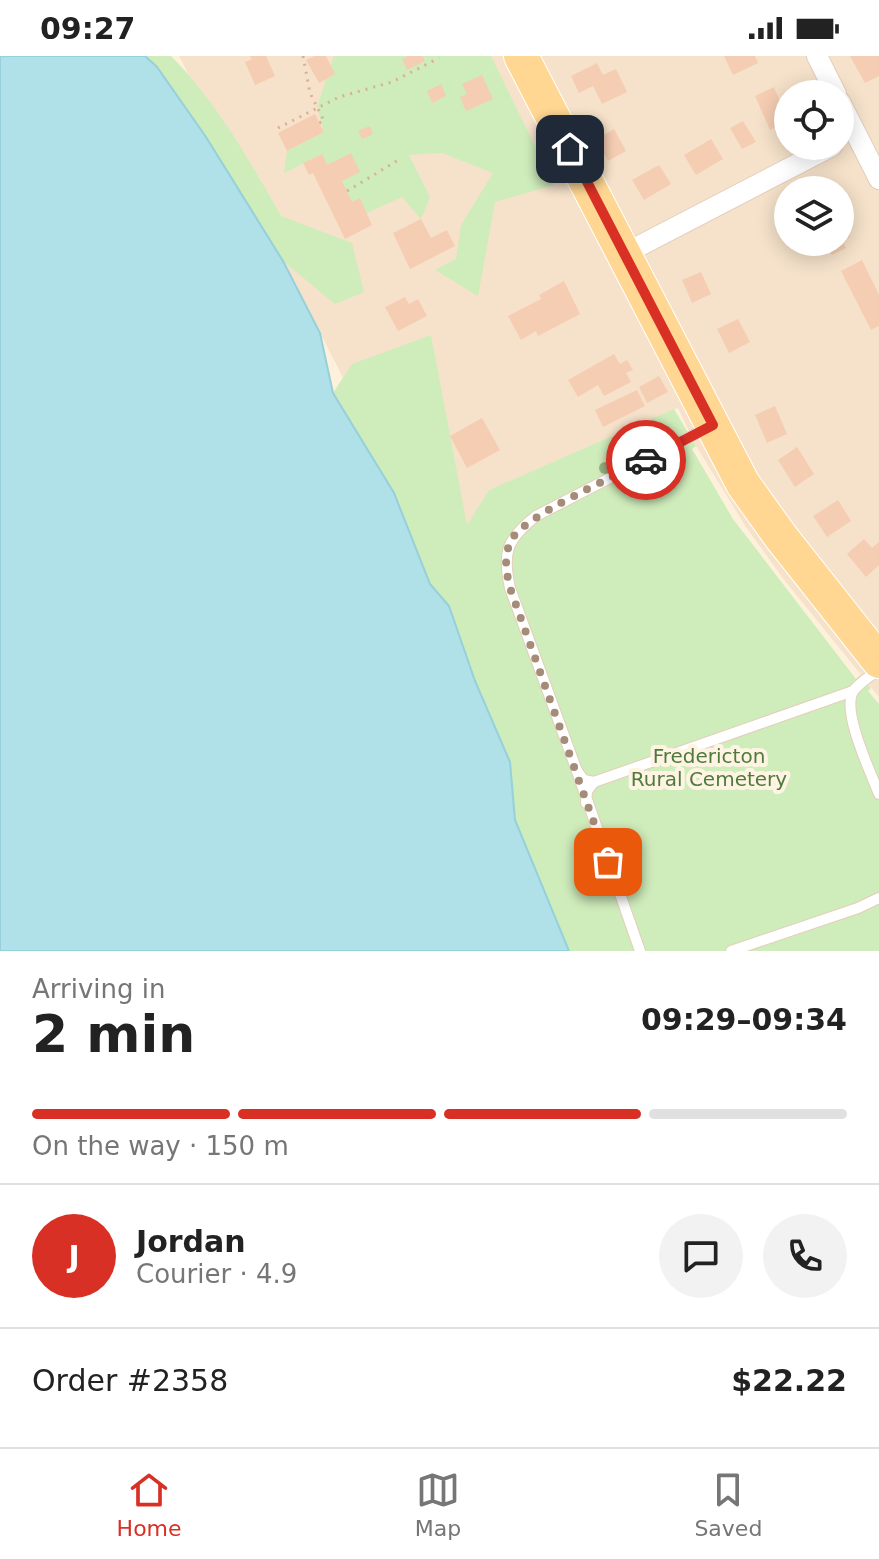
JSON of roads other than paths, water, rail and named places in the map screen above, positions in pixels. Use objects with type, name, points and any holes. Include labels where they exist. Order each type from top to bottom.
[{"type":"main road","points":[[521,56],[743,484],[879,661]]},
{"type":"street","points":[[817,56],[829,80]]},
{"type":"street","points":[[854,146],[879,179]]},
{"type":"street","points":[[622,255],[805,160]]},
{"type":"lane","points":[[640,951],[505,568],[511,540],[536,516],[713,425]]},
{"type":"lane","points":[[577,771],[584,780],[594,782],[853,691],[879,670]]},
{"type":"lane","points":[[850,708],[853,691]]},
{"type":"lane","points":[[838,696],[846,700],[850,708],[879,794]]},
{"type":"lane","points":[[586,803],[587,791],[594,782]]},
{"type":"lane","points":[[731,951],[879,898]]},
{"type":"water","points":[[0,56],[145,56],[157,67],[206,137],[283,261],[320,333],[333,393],[394,493],[430,584],[449,606],[475,681],[510,762],[515,820],[569,951],[0,951]]},
{"type":"park label","name":"Fredericton Rural Cemetery","points":[[709,768]]}]
